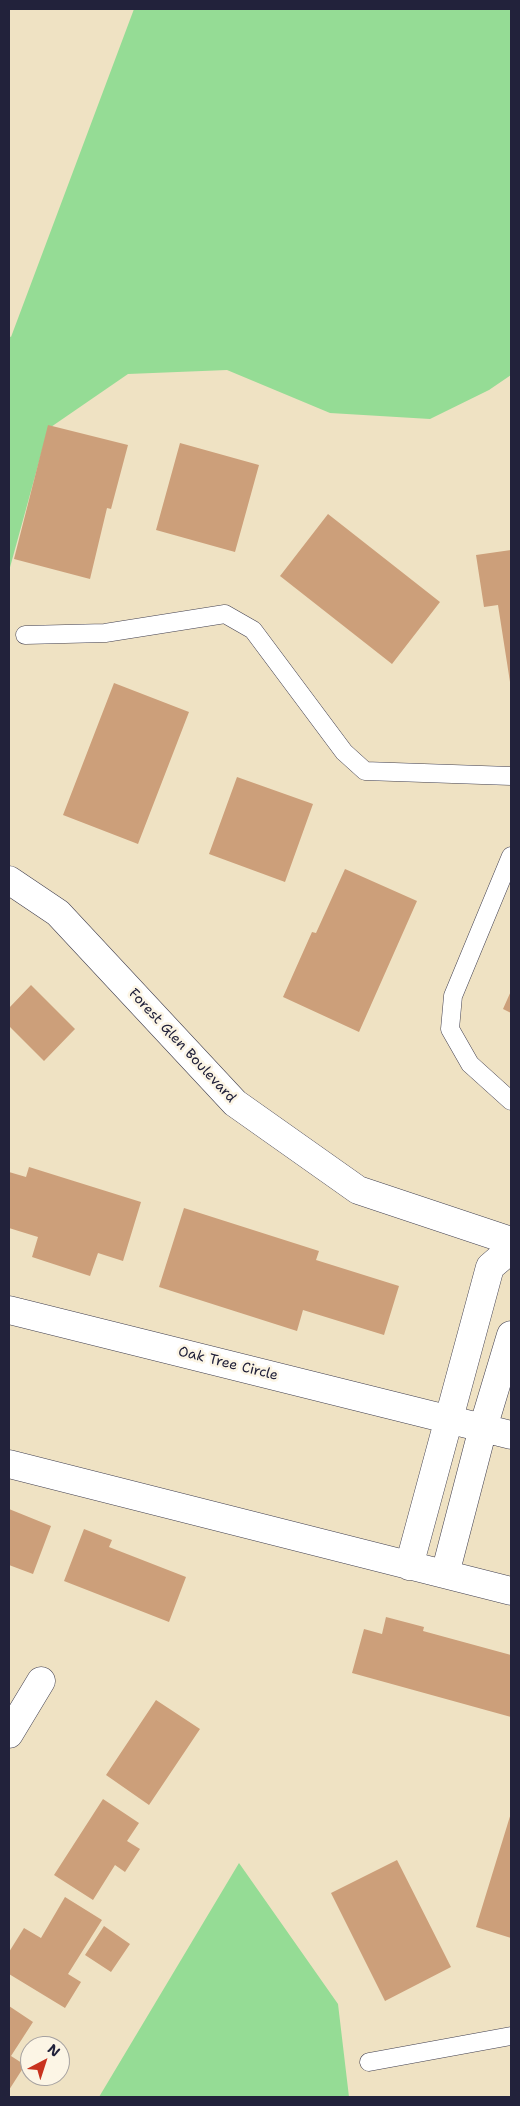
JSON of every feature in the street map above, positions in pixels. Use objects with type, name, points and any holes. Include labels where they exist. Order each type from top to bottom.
[{"type":"street","name":"Forest Glen Boulevard","points":[[9,880],[58,913],[228,1096],[243,1109],[358,1190],[511,1241]]},
{"type":"street","points":[[409,1566],[447,1419],[490,1267],[511,1249]]},
{"type":"street","name":"Oak Tree Circle","points":[[9,1310],[511,1435]]},
{"type":"street","points":[[446,1574],[483,1428],[511,1335]]},
{"type":"street","points":[[9,1464],[511,1591]]},
{"type":"street","points":[[9,1734],[41,1681]]},
{"type":"lane","points":[[25,635],[105,633],[225,614],[253,630],[344,752],[365,772],[511,776]]},
{"type":"lane","points":[[511,856],[453,996],[450,1029],[470,1064],[511,1102]]},
{"type":"lane","points":[[369,2062],[511,2036]]},
{"type":"green space","points":[[134,9],[511,9],[511,375],[489,390],[430,419],[330,413],[227,370],[128,374],[48,429],[9,571],[9,336],[11,337]]},
{"type":"green space","points":[[239,1863],[338,2004],[349,2097],[99,2097]]},
{"type":"building","points":[[48,425],[128,445],[111,509],[107,508],[90,579],[14,559]]},
{"type":"building","points":[[180,443],[259,465],[235,552],[156,530]]},
{"type":"building","points":[[328,514],[440,602],[392,664],[280,576]]},
{"type":"building","points":[[511,550],[510,682],[498,605],[484,607],[476,555]]},
{"type":"building","points":[[114,683],[189,712],[138,844],[63,815]]},
{"type":"building","points":[[237,777],[313,804],[285,882],[209,854]]},
{"type":"building","points":[[345,869],[417,901],[359,1032],[283,997],[312,932],[316,933]]},
{"type":"building","points":[[31,985],[75,1029],[44,1061],[9,1026],[9,1008]]},
{"type":"building","points":[[511,991],[511,1013],[503,1009]]},
{"type":"building","points":[[29,1167],[141,1202],[123,1261],[98,1253],[90,1276],[32,1257],[38,1237],[9,1228],[9,1172],[26,1177]]},
{"type":"building","points":[[184,1208],[319,1251],[316,1260],[399,1286],[384,1335],[303,1310],[297,1331],[159,1287]]},
{"type":"building","points":[[9,1509],[51,1526],[33,1574],[9,1565]]},
{"type":"building","points":[[84,1529],[112,1540],[109,1547],[186,1577],[169,1622],[64,1581]]},
{"type":"building","points":[[386,1617],[424,1627],[423,1631],[511,1655],[511,1717],[352,1673],[364,1629],[382,1634]]},
{"type":"building","points":[[156,1700],[200,1729],[149,1805],[106,1775]]},
{"type":"building","points":[[103,1799],[139,1823],[127,1841],[140,1849],[125,1872],[115,1865],[93,1900],[54,1875]]},
{"type":"building","points":[[511,1813],[511,1938],[476,1927]]},
{"type":"building","points":[[397,1860],[451,1967],[385,2001],[331,1893]]},
{"type":"building","points":[[65,1897],[102,1920],[68,1974],[81,1982],[65,2008],[9,1974],[9,1952],[24,1928],[41,1938]]},
{"type":"building","points":[[104,1926],[130,1944],[111,1972],[85,1955]]},
{"type":"building","points":[[9,2006],[33,2022],[24,2036],[20,2036],[20,2042],[11,2056],[20,2062],[20,2073],[9,2090]]}]
